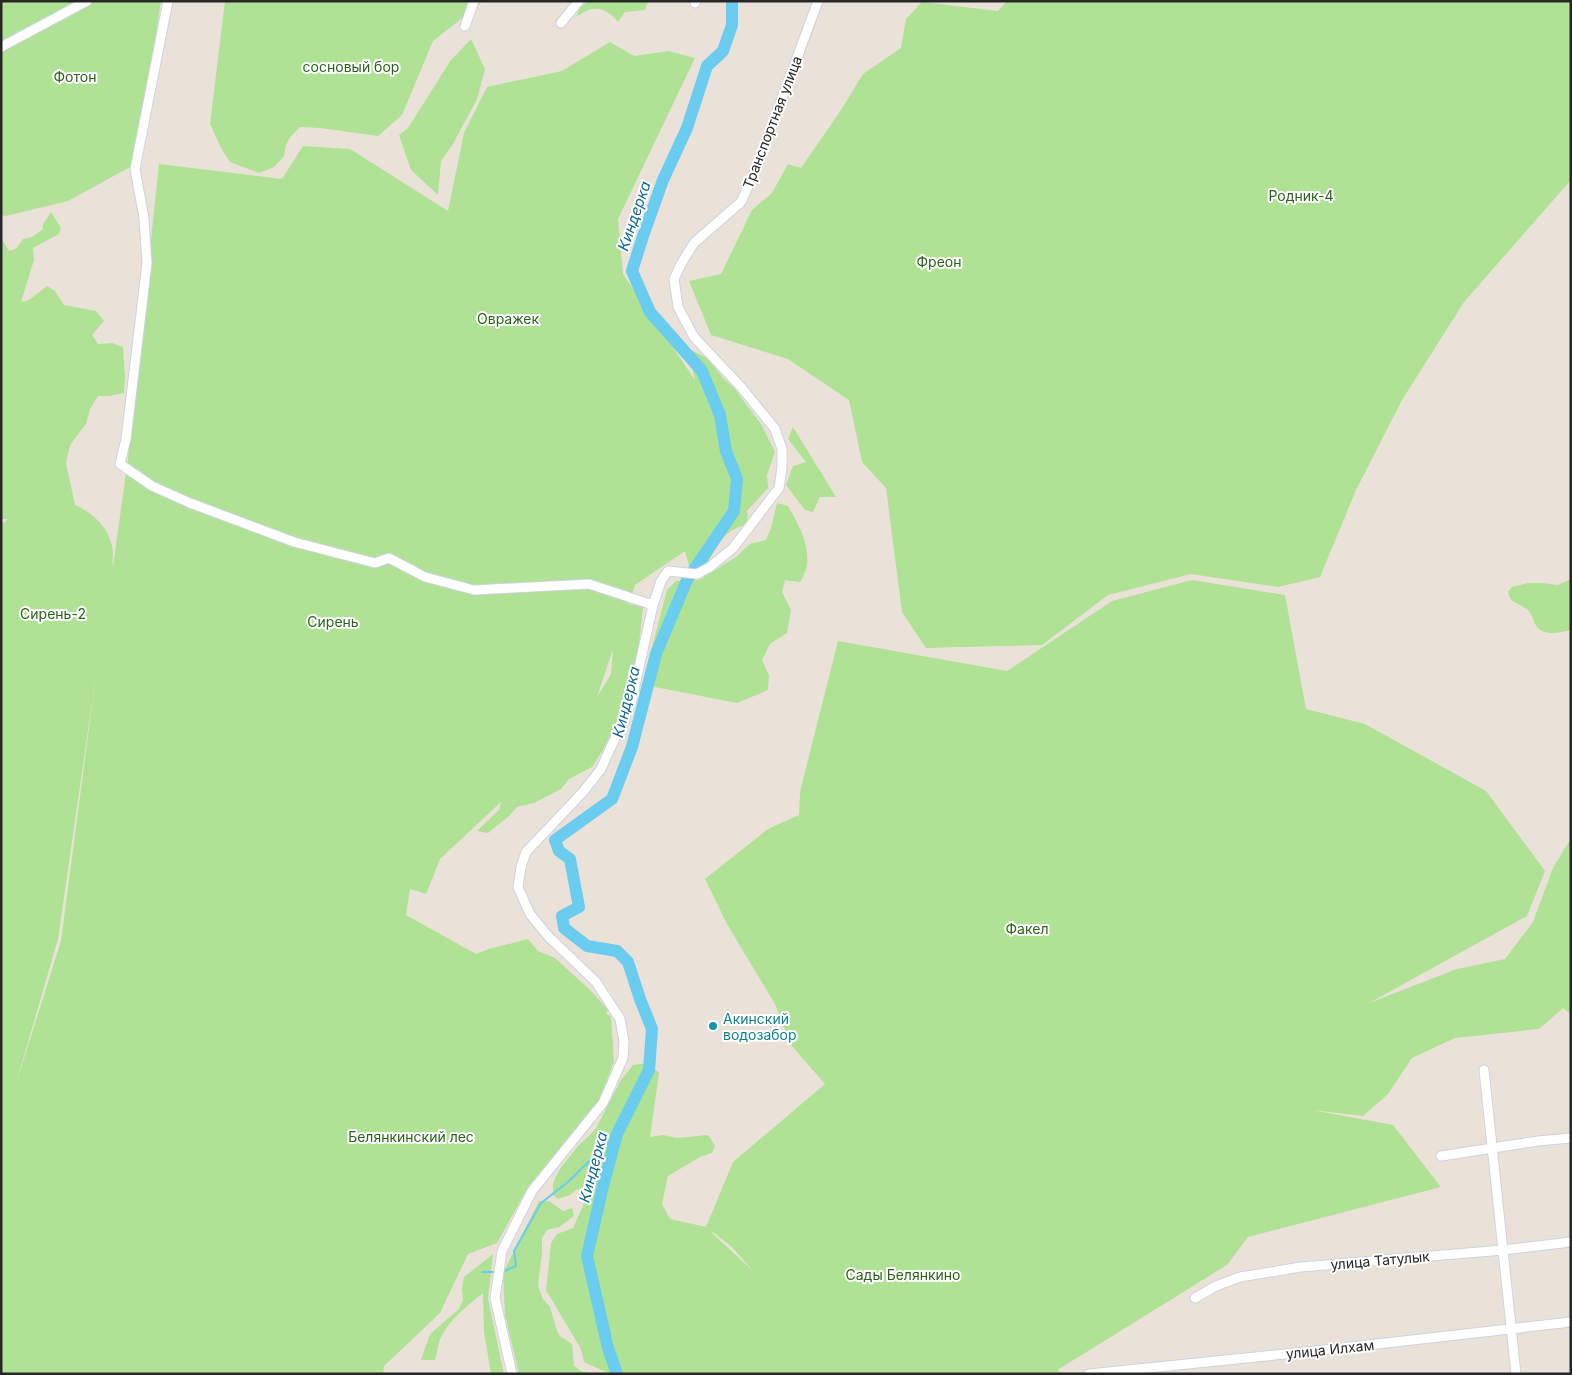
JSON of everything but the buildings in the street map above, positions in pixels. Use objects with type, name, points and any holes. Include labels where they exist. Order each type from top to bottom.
[{"type":"street","points":[[1,47],[86,1]]},
{"type":"street","points":[[168,1],[135,169],[144,218],[147,263],[126,439],[120,464],[152,486],[190,503],[312,547],[374,563],[390,558],[425,577],[474,590],[589,584],[653,604],[631,703],[601,769],[583,792],[526,852],[520,867],[518,888],[530,914],[548,936],[596,982],[620,1019],[624,1041],[622,1058],[603,1103],[532,1191],[502,1251],[495,1298],[512,1374]]},
{"type":"street","points":[[465,26],[474,1]]},
{"type":"street","points":[[561,23],[579,1]]},
{"type":"street","name":"Транспортная улица","points":[[653,604],[661,581],[668,571],[697,574],[710,567],[733,548],[779,488],[782,449],[775,429],[741,387],[694,337],[678,307],[674,279],[694,243],[740,202],[756,169],[818,1]]},
{"type":"street","points":[[1484,1070],[1516,1374]]},
{"type":"street","points":[[1441,1156],[1538,1141],[1571,1138]]},
{"type":"street","name":"улица Татулык","points":[[1195,1298],[1216,1286],[1240,1277],[1301,1266],[1504,1250],[1571,1242]]},
{"type":"street","name":"улица Илхам","points":[[1090,1374],[1571,1322]]},
{"type":"green space","name":"Фотон","points":[[1,1],[161,1],[135,169],[130,167],[68,201],[6,216],[1,215]]},
{"type":"green space","name":"сосновый бор","points":[[225,1],[481,1],[480,4],[433,41],[402,115],[378,136],[300,127],[291,136],[286,145],[284,156],[274,167],[259,173],[230,162],[210,124]]},
{"type":"green space","points":[[588,1],[648,2],[645,10],[625,12],[618,22],[613,16],[599,9],[584,12],[576,17],[580,8]]},
{"type":"green space","points":[[1007,1],[1571,1],[1571,180],[1464,302],[1402,400],[1356,490],[1320,577],[1278,587],[1191,574],[1108,595],[1042,645],[926,648],[902,612],[886,488],[862,462],[849,400],[788,359],[711,335],[689,281],[721,274],[752,210],[772,193],[788,164],[801,168],[863,74],[901,48],[906,19],[922,2],[998,11]]},
{"type":"green space","points":[[471,39],[485,69],[477,99],[453,144],[441,161],[438,195],[411,170],[399,135],[408,128],[451,60]]},
{"type":"green space","points":[[610,42],[634,56],[669,51],[695,58],[618,219],[623,274],[695,380],[691,350],[709,359],[723,378],[734,388],[761,424],[775,452],[767,475],[768,488],[747,511],[748,524],[727,534],[707,564],[690,569],[685,551],[635,585],[629,604],[643,607],[638,655],[624,707],[603,750],[592,767],[569,779],[561,789],[534,803],[517,807],[488,833],[477,831],[499,810],[501,802],[440,859],[426,894],[410,889],[406,915],[476,954],[528,939],[538,951],[555,958],[590,990],[608,1010],[606,1013],[611,1016],[614,1062],[599,1100],[528,1187],[497,1243],[468,1254],[440,1313],[384,1366],[383,1374],[1,1374],[1,522],[3,523],[8,519],[1,519],[1,238],[9,251],[17,248],[23,239],[32,237],[43,229],[43,224],[51,212],[61,228],[59,234],[33,248],[34,260],[21,302],[29,300],[47,286],[55,291],[64,305],[96,311],[104,321],[92,335],[98,344],[112,343],[123,347],[124,393],[98,396],[90,409],[86,424],[70,445],[66,463],[75,505],[94,516],[107,533],[113,549],[113,567],[128,458],[159,164],[282,179],[303,146],[350,149],[448,211],[464,133],[487,87],[562,71]],"holes":[[[613,649],[611,674],[597,697]],[[96,675],[61,941],[15,1087],[58,939]]]},
{"type":"green space","points":[[793,427],[836,497],[820,497],[813,512],[805,510],[786,485],[793,466],[806,462],[788,439]]},
{"type":"green space","points":[[777,503],[788,506],[798,524],[805,543],[807,563],[800,582],[785,580],[782,592],[791,610],[787,633],[770,644],[762,660],[769,675],[768,690],[737,703],[655,687],[645,674],[667,590],[676,581],[699,580],[736,557],[750,544],[766,540]]},
{"type":"green space","points":[[1571,579],[1571,630],[1556,633],[1542,631],[1535,624],[1528,610],[1513,601],[1508,592],[1512,587],[1528,583],[1558,585]]},
{"type":"green space","name":"Факел","points":[[1192,580],[1285,595],[1306,709],[1365,724],[1486,791],[1545,871],[1527,916],[1369,1003],[1457,969],[1505,959],[1533,922],[1553,868],[1571,838],[1571,1014],[1563,1008],[1539,1029],[1455,1038],[1412,1058],[1388,1094],[1363,1116],[1312,1110],[1393,1125],[1441,1187],[1248,1237],[1227,1265],[1059,1369],[1058,1374],[610,1374],[584,1362],[581,1349],[546,1290],[551,1243],[557,1234],[573,1228],[585,1197],[577,1189],[570,1195],[558,1199],[553,1195],[553,1183],[561,1167],[579,1145],[595,1130],[621,1080],[633,1065],[649,1063],[659,1073],[650,1137],[663,1135],[677,1138],[708,1135],[715,1146],[712,1153],[700,1157],[668,1176],[662,1204],[670,1219],[706,1227],[733,1162],[825,1084],[791,1045],[775,1004],[727,924],[705,879],[768,829],[799,815],[800,792],[838,641],[1007,671],[1112,601]],"holes":[[[712,1233],[733,1248],[753,1271]]]},
{"type":"green space","points":[[539,1201],[549,1201],[563,1211],[572,1208],[574,1216],[559,1227],[547,1230],[542,1238],[538,1286],[543,1299],[550,1307],[557,1331],[560,1336],[572,1344],[574,1366],[581,1371],[592,1374],[519,1374],[505,1315],[503,1273]]},
{"type":"green space","points":[[493,1254],[488,1299],[504,1374],[491,1374],[484,1332],[483,1293],[449,1324],[440,1340],[435,1360],[421,1360],[430,1334],[459,1309],[463,1300],[464,1277]]},
{"type":"waterway","name":"Киндерка","points":[[617,1374],[608,1348],[587,1256],[617,1134],[649,1070],[652,1029],[628,962],[617,951],[587,946],[564,928],[562,916],[579,907],[570,859],[559,851],[555,840],[612,799],[632,747],[656,654],[687,580],[734,511],[737,479],[726,451],[720,415],[702,371],[650,312],[632,271],[663,180],[687,128],[707,66],[723,51],[732,25],[732,1]]},
{"type":"waterway","points":[[502,1272],[516,1266],[514,1251],[541,1203],[568,1182],[617,1134]]},
{"type":"waterway","points":[[482,1272],[495,1272]]},
{"type":"place","name":"Акинский водозабор","points":[[713,1026]]},
{"type":"park label","name":"Родник-4","points":[[1301,195]]},
{"type":"park label","name":"Фреон","points":[[939,261]]},
{"type":"park label","name":"Овражек","points":[[508,318]]},
{"type":"park label","name":"Сирень-2","points":[[53,613]]},
{"type":"park label","name":"Сирень","points":[[333,621]]},
{"type":"park label","name":"Белянкинский лес","points":[[411,1136]]},
{"type":"park label","name":"Сады Белянкино","points":[[903,1274]]}]
